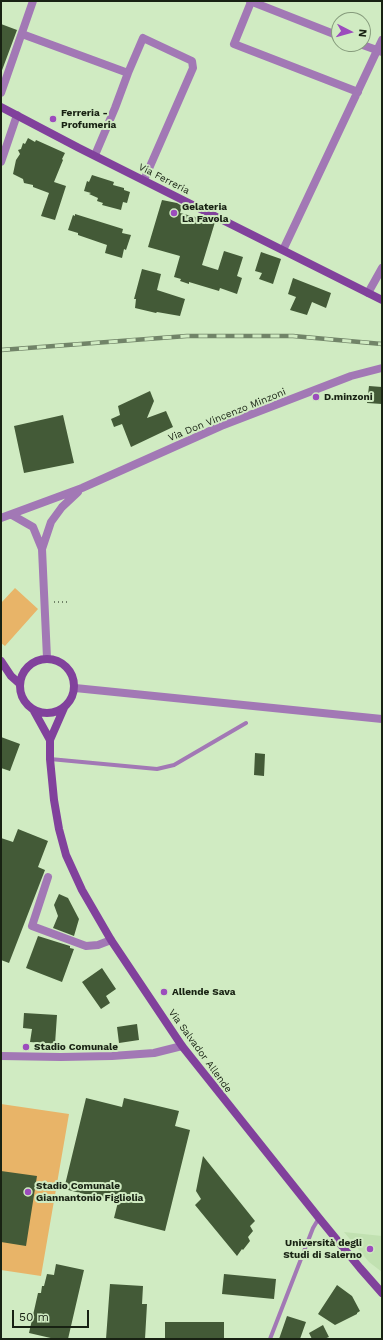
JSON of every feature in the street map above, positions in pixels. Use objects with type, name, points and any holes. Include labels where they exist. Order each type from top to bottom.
[{"type":"street","points":[[1,93],[33,1]]},
{"type":"street","points":[[331,33],[250,1],[234,44],[358,92]]},
{"type":"street","points":[[22,34],[128,73]]},
{"type":"street","points":[[95,155],[143,38],[192,61],[193,68],[144,180]]},
{"type":"street","points":[[283,250],[358,92],[380,52],[382,40]]},
{"type":"street","name":"Via Ferreria","points":[[1,107],[382,300]]},
{"type":"street","points":[[1,162],[17,115]]},
{"type":"street","points":[[368,293],[382,268]]},
{"type":"street","name":"Via Don Vincenzo Minzoni","points":[[1,518],[82,488],[221,426],[351,376],[382,368]]},
{"type":"street","name":"Via Don Vincenzo Minzoni","points":[[42,550],[51,522],[62,507],[82,488]]},
{"type":"street","points":[[12,515],[33,527],[42,550],[47,658]]},
{"type":"street","points":[[47,658],[64,664],[74,679],[75,688],[70,702],[64,708],[49,714],[41,713],[28,706],[23,700],[20,692],[21,676],[25,669],[31,663],[47,658]]},
{"type":"street","points":[[1,661],[11,676],[20,684]]},
{"type":"street","points":[[75,688],[382,719]]},
{"type":"street","name":"Via Salvador Allende","points":[[64,708],[50,740],[50,759],[54,800],[66,855],[82,890],[111,940],[182,1046],[318,1218],[382,1293]]},
{"type":"street","name":"Via Salvador Allende","points":[[34,710],[50,740]]},
{"type":"street","points":[[48,877],[32,926],[86,946],[98,945],[111,940]]},
{"type":"street","points":[[1,1056],[112,1056],[154,1053],[182,1046]]},
{"type":"street","name":"Via Salvador Allende","points":[[368,1278],[382,1285]]},
{"type":"lane","points":[[50,759],[157,769],[174,765],[246,723]]},
{"type":"lane","points":[[270,1339],[318,1218]]},
{"type":"path","points":[[44,603],[68,602]]},
{"type":"shaded area","points":[[15,588],[38,609],[5,646],[1,643],[1,603]]},
{"type":"shaded area","name":"Stadio Comunale Giannantonio Figliolia","points":[[1,1104],[69,1114],[41,1276],[1,1270]]},
{"type":"shaded area","name":"Università degli Studi di Salerno","points":[[344,1232],[382,1236],[382,1272],[369,1262]]},
{"type":"building","points":[[1,24],[17,30],[1,73]]},
{"type":"building","points":[[28,138],[65,153],[54,182],[66,186],[55,220],[41,216],[49,193],[33,187],[33,185],[24,183],[23,179],[13,174],[16,160],[20,154],[18,150],[21,149],[23,143],[25,144]]},
{"type":"building","points":[[92,175],[114,182],[113,185],[124,188],[124,190],[130,192],[127,203],[123,202],[121,210],[102,205],[103,203],[97,201],[98,198],[89,194],[91,193],[84,191],[87,181],[89,182]]},
{"type":"building","points":[[162,200],[177,203],[182,206],[180,213],[199,218],[200,216],[215,222],[202,265],[218,270],[224,251],[243,257],[237,276],[242,278],[237,294],[220,288],[219,291],[189,282],[189,284],[180,281],[181,279],[174,277],[180,256],[148,247]]},
{"type":"building","points":[[75,214],[123,229],[122,233],[131,235],[126,250],[124,249],[122,258],[105,253],[107,245],[68,230],[73,215],[75,216]]},
{"type":"building","points":[[261,252],[281,259],[273,284],[259,279],[262,273],[255,271]]},
{"type":"building","points":[[142,269],[161,274],[157,290],[185,299],[180,316],[156,313],[135,308],[136,299],[134,299]]},
{"type":"building","points":[[293,278],[331,293],[326,308],[312,302],[307,315],[290,310],[296,297],[288,294]]},
{"type":"building","points":[[369,386],[382,387],[382,404],[367,403]]},
{"type":"building","points":[[150,391],[154,401],[147,418],[166,411],[173,427],[131,447],[122,424],[114,427],[111,419],[120,415],[118,406]]},
{"type":"building","points":[[63,415],[74,463],[24,473],[14,426]]},
{"type":"building","points":[[1,737],[20,744],[10,771],[1,768]]},
{"type":"building","points":[[255,753],[265,754],[264,776],[254,775]]},
{"type":"building","points":[[18,829],[48,841],[38,867],[45,870],[9,963],[1,960],[1,838],[13,842]]},
{"type":"building","points":[[59,894],[68,898],[79,919],[74,936],[53,928],[58,916],[54,905]]},
{"type":"building","points":[[38,936],[70,946],[70,948],[74,949],[62,982],[26,968]]},
{"type":"building","points":[[102,968],[116,989],[106,996],[110,1003],[101,1009],[82,982]]},
{"type":"building","points":[[24,1013],[57,1015],[55,1044],[30,1042],[32,1029],[23,1028]]},
{"type":"building","points":[[137,1024],[139,1040],[119,1043],[117,1027]]},
{"type":"building","points":[[86,1098],[122,1107],[124,1098],[179,1111],[175,1126],[190,1130],[165,1231],[114,1218],[118,1202],[64,1189]]},
{"type":"building","points":[[203,1156],[255,1221],[250,1226],[253,1231],[248,1237],[250,1241],[237,1256],[195,1205],[201,1199],[196,1191]]},
{"type":"building","points":[[1,1171],[37,1176],[26,1246],[1,1242]]},
{"type":"building","points":[[56,1264],[84,1270],[68,1339],[55,1339],[29,1333],[38,1293],[41,1293],[47,1274],[54,1275]]},
{"type":"building","points":[[224,1274],[276,1279],[274,1299],[222,1294]]},
{"type":"building","points":[[110,1284],[143,1286],[142,1304],[147,1304],[145,1339],[106,1339]]},
{"type":"building","points":[[337,1285],[352,1296],[360,1311],[335,1325],[318,1314]]},
{"type":"building","points":[[287,1316],[306,1322],[300,1339],[279,1339]]},
{"type":"building","points":[[165,1322],[224,1322],[224,1339],[165,1339]]},
{"type":"building","points":[[323,1325],[329,1337],[324,1339],[312,1339],[309,1333]]},
{"type":"railway","points":[[1,350],[187,336],[293,336],[382,344]]},
{"type":"place","name":"Ferreria - Profumeria","points":[[53,119]]},
{"type":"place","name":"Gelateria La Favola","points":[[174,213]]},
{"type":"place","name":"D.minzoni","points":[[316,397]]},
{"type":"place","name":"Allende Sava","points":[[164,992]]},
{"type":"place","name":"Stadio Comunale","points":[[26,1047]]},
{"type":"place","name":"Stadio Comunale Giannantonio Figliolia","points":[[28,1192]]},
{"type":"place","name":"Università degli Studi di Salerno","points":[[370,1249]]}]
